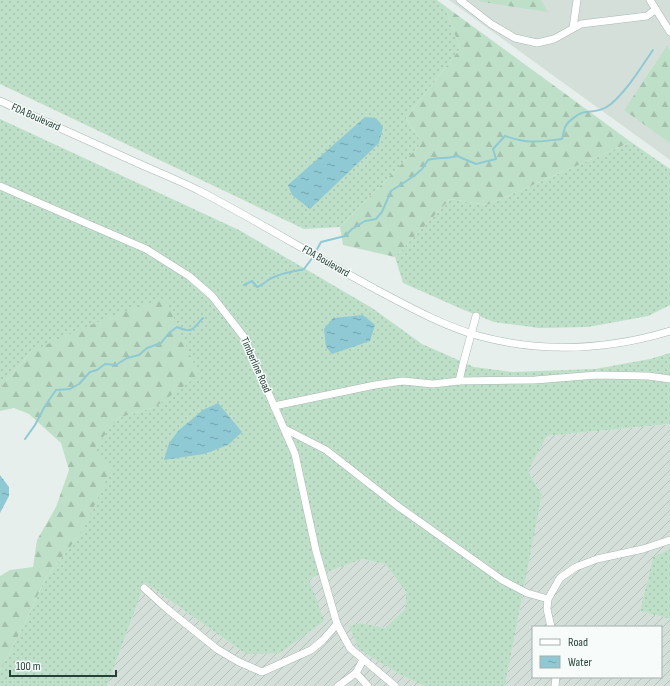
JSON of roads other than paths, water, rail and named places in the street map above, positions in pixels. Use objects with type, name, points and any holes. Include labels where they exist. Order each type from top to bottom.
[{"type":"street","points":[[460,0],[491,24],[515,38],[537,43],[554,39],[581,24],[647,16],[655,10]]},
{"type":"street","points":[[573,28],[577,0]]},
{"type":"street","points":[[650,0],[670,32]]},
{"type":"street","name":"FDA Boulevard","points":[[0,101],[198,190],[350,276],[450,326],[502,341],[568,348],[593,347],[620,343],[670,331]]},
{"type":"street","name":"Timberline Road","points":[[0,186],[146,249],[189,276],[212,296],[244,337],[295,454],[316,551],[337,624],[350,648],[395,686]]},
{"type":"street","points":[[459,381],[476,316]]},
{"type":"street","points":[[274,406],[402,381],[433,384],[459,381],[535,380],[597,376],[648,376],[670,379]]},
{"type":"street","points":[[285,429],[326,450],[405,511],[502,580],[527,593],[548,599]]},
{"type":"street","points":[[551,626],[547,609],[548,599],[560,578],[576,566],[597,559],[643,549],[670,540]]},
{"type":"street","points":[[144,588],[166,608],[216,648],[239,662],[262,672],[311,650],[323,640],[337,624]]},
{"type":"street","points":[[338,686],[356,673],[363,660]]},
{"type":"street","points":[[356,673],[368,686]]},
{"type":"water","points":[[365,117],[376,118],[383,127],[379,143],[310,209],[292,195],[288,185]]},
{"type":"water","points":[[363,315],[375,325],[370,341],[332,354],[326,347],[324,329],[333,318]]},
{"type":"water","points":[[218,403],[242,432],[228,445],[204,454],[164,460],[169,443],[179,430],[203,410]]},
{"type":"water","points":[[0,475],[9,487],[9,496],[0,513]]},
{"type":"waterway","points":[[315,253],[321,242],[345,236],[352,229],[365,221],[376,219],[382,212],[391,191],[414,176],[422,169],[428,160],[457,156],[476,164],[496,159],[493,149],[505,136],[534,142],[562,139],[565,127],[574,118],[585,112],[605,108],[611,104],[634,78],[653,50]]},
{"type":"waterway","points":[[244,285],[252,281],[257,287],[278,275],[304,269],[313,257]]},
{"type":"waterway","points":[[25,439],[56,390],[70,389],[79,384],[90,372],[97,370],[105,364],[116,365],[127,358],[139,355],[147,348],[161,343],[169,333],[177,327],[190,330],[194,328],[203,318]]}]
